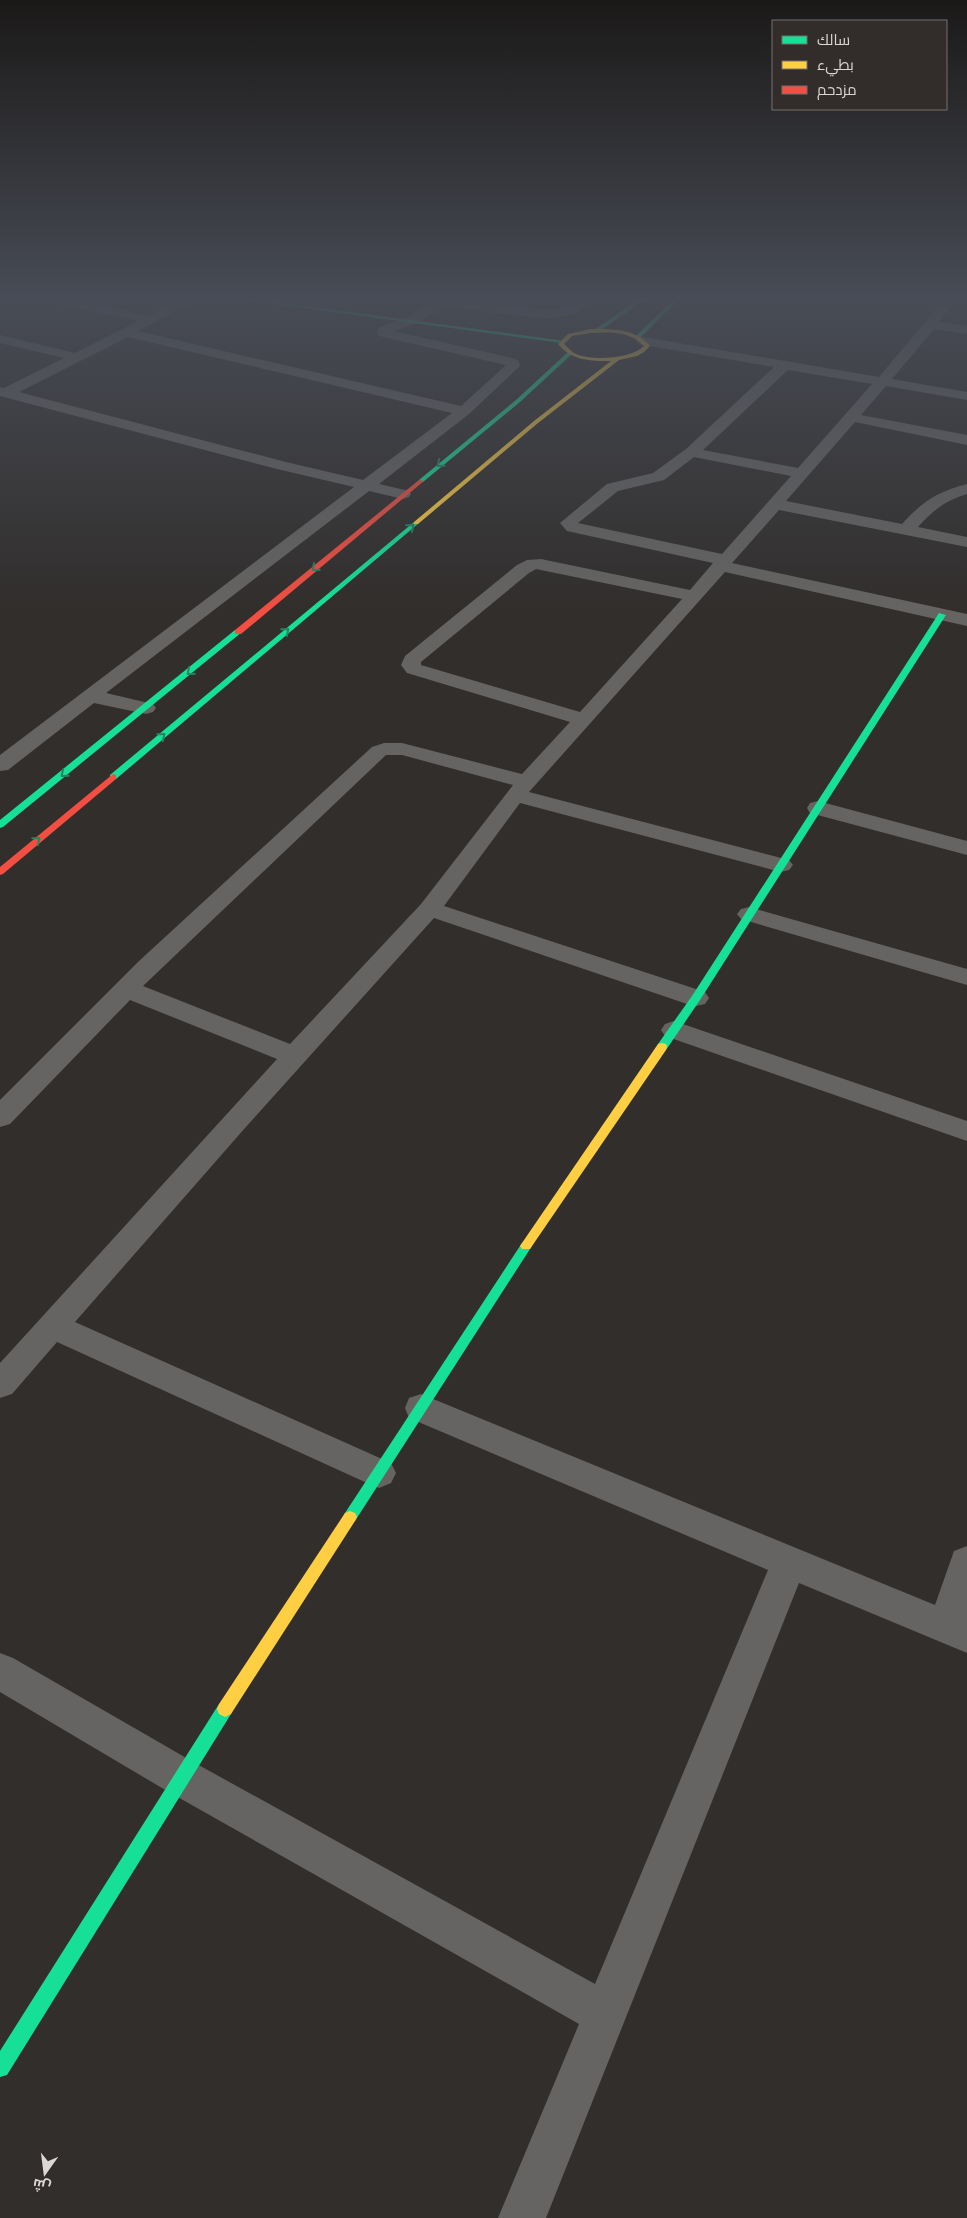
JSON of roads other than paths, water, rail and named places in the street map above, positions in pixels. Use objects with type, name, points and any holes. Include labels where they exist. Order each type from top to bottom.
[{"type":"main road","points":[[0,825],[146,708],[519,401]]},
{"type":"main road","points":[[0,872],[564,401]]},
{"type":"main road","points":[[0,2068],[181,1777],[539,1226],[696,998],[942,614]]},
{"type":"street","points":[[34,401],[246,456],[403,494]]},
{"type":"street","points":[[419,401],[464,411]]},
{"type":"street","points":[[0,765],[475,401]]},
{"type":"street","points":[[747,401],[691,452],[658,477],[613,487],[568,523],[573,527],[967,620]]},
{"type":"street","points":[[0,1385],[294,1056],[429,909],[521,788],[584,720],[865,401]]},
{"type":"street","points":[[850,417],[967,440]]},
{"type":"street","points":[[691,452],[801,473]]},
{"type":"street","points":[[906,530],[932,502],[949,493],[967,489]]},
{"type":"street","points":[[775,504],[967,542]]},
{"type":"street","points":[[584,720],[414,669],[411,664],[412,660],[516,575],[533,564],[541,564],[694,596]]},
{"type":"street","points":[[91,696],[146,708]]},
{"type":"street","points":[[0,1117],[127,989],[384,749],[402,749],[521,788],[781,865]]},
{"type":"street","points":[[818,808],[967,848]]},
{"type":"street","points":[[429,909],[696,998]]},
{"type":"street","points":[[749,914],[967,977]]},
{"type":"street","points":[[127,989],[294,1056]]},
{"type":"street","points":[[674,1030],[967,1131]]},
{"type":"street","points":[[52,1326],[379,1473]]},
{"type":"street","points":[[421,1408],[957,1632],[967,1562]]},
{"type":"street","points":[[522,2218],[790,1562]]},
{"type":"street","points":[[0,1671],[181,1777],[605,2014]]}]
